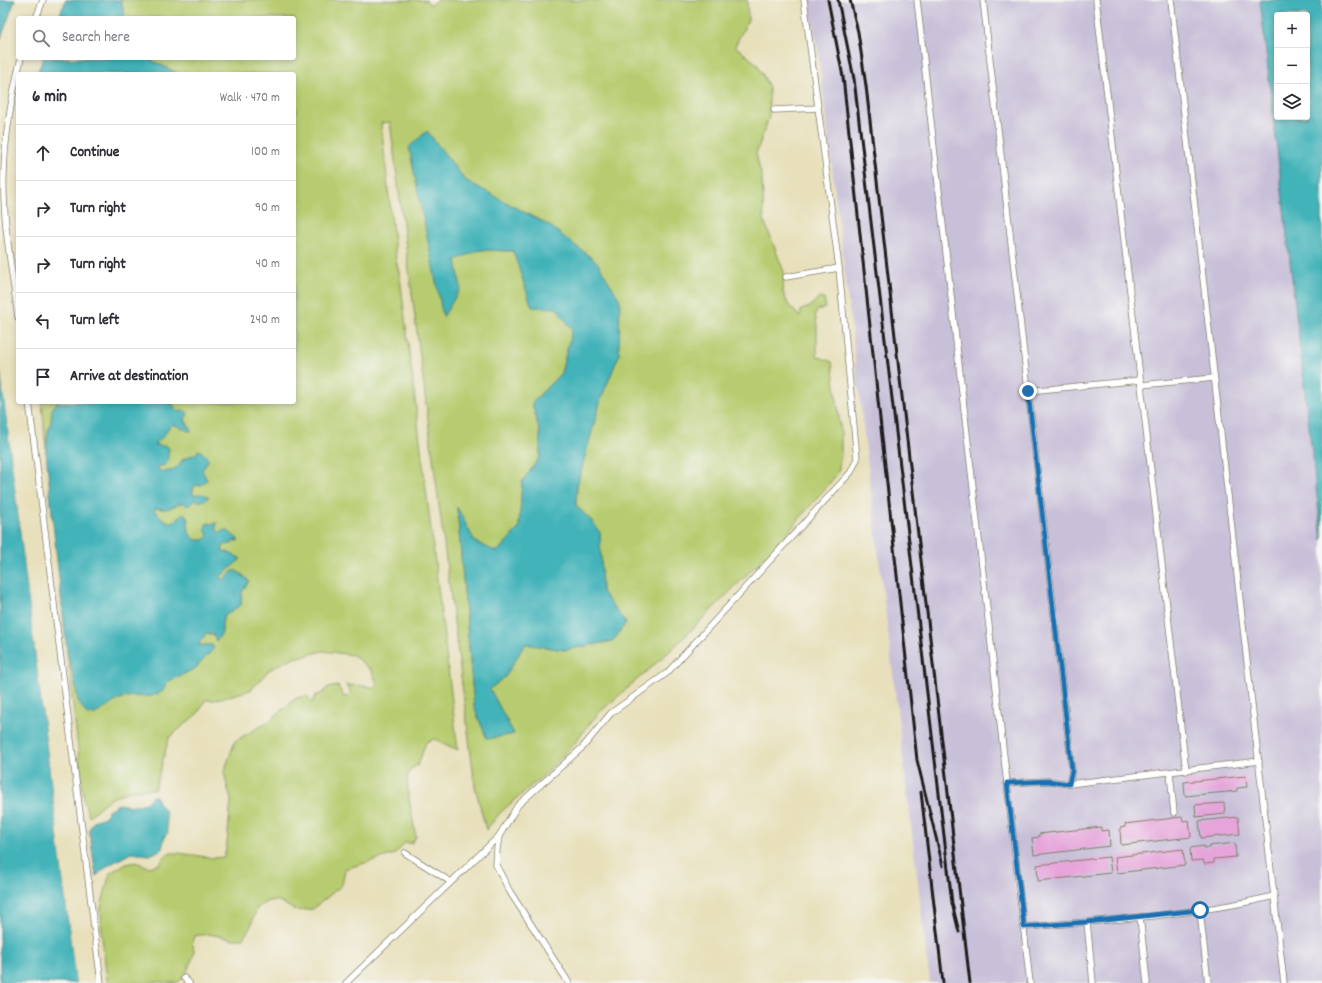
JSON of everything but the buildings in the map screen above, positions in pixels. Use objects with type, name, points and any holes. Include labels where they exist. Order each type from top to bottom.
[{"type":"lane","points":[[37,16],[44,0]]},
{"type":"lane","points":[[346,983],[499,836],[518,805],[583,747],[612,713],[667,673],[851,472],[857,459],[839,268],[804,0]]},
{"type":"lane","points":[[917,0],[1030,983]]},
{"type":"lane","points":[[983,0],[1072,770],[1069,784]]},
{"type":"lane","points":[[1096,0],[1186,771]]},
{"type":"lane","points":[[1171,0],[1284,983]]},
{"type":"lane","points":[[18,72],[21,60]]},
{"type":"lane","points":[[16,79],[8,125],[4,172],[6,220],[16,301]]},
{"type":"lane","points":[[774,110],[818,108]]},
{"type":"lane","points":[[786,277],[839,268]]},
{"type":"lane","points":[[1028,391],[1214,378]]},
{"type":"lane","points":[[29,404],[101,983]]},
{"type":"lane","points":[[1007,783],[1048,781],[1069,784],[1170,773],[1259,761]]},
{"type":"lane","points":[[1170,773],[1174,813]]},
{"type":"lane","points":[[499,836],[496,865],[510,892],[569,983]]},
{"type":"lane","points":[[404,853],[451,882]]},
{"type":"lane","points":[[1024,927],[1200,910],[1243,904],[1274,896]]},
{"type":"lane","points":[[1200,910],[1208,983]]},
{"type":"lane","points":[[1140,917],[1148,983]]},
{"type":"lane","points":[[1087,922],[1093,983]]},
{"type":"shaded area","points":[[807,0],[1260,0],[1322,540],[1322,983],[930,983],[818,50]]},
{"type":"green space","points":[[121,0],[426,0],[430,5],[436,0],[747,0],[748,20],[735,46],[757,64],[769,87],[769,117],[756,154],[762,178],[764,220],[784,272],[783,293],[788,304],[800,317],[801,310],[810,307],[818,298],[824,299],[826,308],[818,310],[815,315],[817,325],[817,356],[832,362],[841,433],[841,455],[838,473],[779,543],[670,651],[600,712],[575,743],[547,772],[500,813],[486,830],[475,786],[390,122],[381,123],[396,260],[400,277],[458,750],[434,739],[426,742],[418,765],[411,769],[407,777],[409,800],[416,837],[411,844],[406,842],[395,854],[345,869],[342,885],[313,909],[296,911],[279,901],[268,901],[257,908],[250,928],[242,939],[232,939],[209,934],[194,936],[192,941],[194,951],[193,957],[185,974],[177,983],[109,983],[107,980],[102,938],[101,907],[110,873],[123,865],[135,862],[149,867],[160,864],[164,857],[171,853],[213,858],[224,857],[227,844],[231,800],[224,772],[235,741],[268,722],[296,698],[307,696],[312,703],[315,696],[323,693],[327,688],[338,686],[344,697],[349,696],[351,693],[346,685],[375,687],[377,684],[372,671],[353,655],[323,651],[290,659],[269,670],[251,690],[214,700],[205,700],[199,712],[169,738],[155,789],[126,792],[111,798],[89,817],[84,801],[67,652],[78,701],[92,715],[115,701],[126,697],[152,696],[167,682],[196,668],[214,648],[212,645],[198,645],[206,633],[214,635],[216,641],[222,633],[224,616],[241,605],[242,592],[249,581],[241,573],[233,571],[222,581],[221,576],[240,558],[222,551],[224,545],[233,541],[238,541],[230,533],[218,532],[216,528],[217,525],[208,523],[208,536],[204,540],[196,540],[189,533],[188,518],[181,514],[178,519],[171,522],[161,517],[154,510],[157,508],[169,508],[197,497],[200,494],[192,494],[194,486],[201,484],[202,470],[207,463],[200,457],[193,455],[182,460],[177,467],[168,471],[162,472],[157,467],[167,459],[169,448],[166,446],[155,445],[155,442],[165,434],[167,429],[173,424],[182,428],[191,428],[175,409],[173,404],[296,404],[296,72],[175,72],[151,60],[296,60],[296,16],[125,16]],"holes":[[[427,131],[465,180],[550,226],[619,355],[601,399],[577,485],[576,506],[591,520],[600,533],[602,592],[626,623],[613,641],[565,650],[525,644],[505,677],[490,689],[514,734],[487,739],[474,707],[457,509],[475,542],[497,552],[519,528],[522,482],[540,457],[540,433],[532,403],[561,373],[573,330],[557,308],[532,306],[513,251],[479,250],[456,260]]]},
{"type":"green space","points":[[42,404],[56,404],[52,409],[46,452]]},
{"type":"water","points":[[0,0],[15,0],[0,41]]},
{"type":"water","points":[[66,0],[121,0],[125,16],[59,16]]},
{"type":"water","points":[[1260,0],[1322,0],[1322,540]]},
{"type":"water","points":[[42,60],[151,60],[175,72],[38,72]]},
{"type":"water","points":[[427,131],[465,180],[550,226],[597,262],[620,300],[619,355],[601,399],[577,485],[576,506],[591,520],[600,533],[602,592],[626,623],[613,641],[564,650],[525,644],[505,677],[490,689],[514,734],[487,739],[474,707],[457,507],[475,542],[497,552],[519,528],[522,482],[540,457],[540,433],[532,403],[561,373],[572,330],[557,308],[532,307],[513,251],[479,250],[456,260],[461,288],[443,317],[409,147]]},
{"type":"water","points":[[0,367],[76,983],[0,983]]},
{"type":"water","points":[[56,404],[173,404],[178,412],[186,411],[188,414],[185,419],[187,425],[191,428],[191,431],[173,424],[170,427],[155,443],[155,445],[166,446],[169,448],[167,463],[157,467],[162,472],[171,470],[177,467],[182,460],[197,454],[198,450],[201,451],[209,459],[202,470],[207,480],[201,485],[194,486],[192,494],[206,495],[209,497],[202,501],[195,499],[191,505],[181,503],[166,509],[157,508],[154,510],[162,518],[169,522],[175,521],[184,513],[188,520],[189,533],[196,540],[204,540],[208,536],[205,529],[206,524],[217,523],[216,528],[218,532],[227,530],[239,540],[233,541],[232,544],[224,545],[222,551],[241,559],[220,578],[222,581],[233,571],[237,571],[249,581],[242,592],[241,605],[224,616],[222,633],[216,641],[214,635],[206,633],[198,645],[212,645],[214,648],[196,668],[167,682],[163,691],[157,694],[151,696],[122,698],[101,711],[87,715],[78,701],[67,652],[46,452],[52,409]]},
{"type":"water","points":[[155,795],[159,804],[165,810],[168,833],[165,835],[162,849],[150,855],[131,853],[109,865],[96,876],[89,829],[95,820],[105,817],[108,810],[119,804],[142,804]]},
{"type":"pier","points":[[0,365],[2,367],[78,983],[76,983]]},
{"type":"railway","points":[[828,0],[843,77],[917,760],[943,866]]},
{"type":"railway","points":[[838,0],[854,79],[952,903],[959,932]]},
{"type":"railway","points":[[850,0],[858,32],[866,86],[970,983]]},
{"type":"railway","points":[[921,792],[943,983]]},
{"type":"route","points":[[1028,391],[1072,770],[1069,784],[1048,781],[1007,783],[1024,927],[1200,910]]}]
